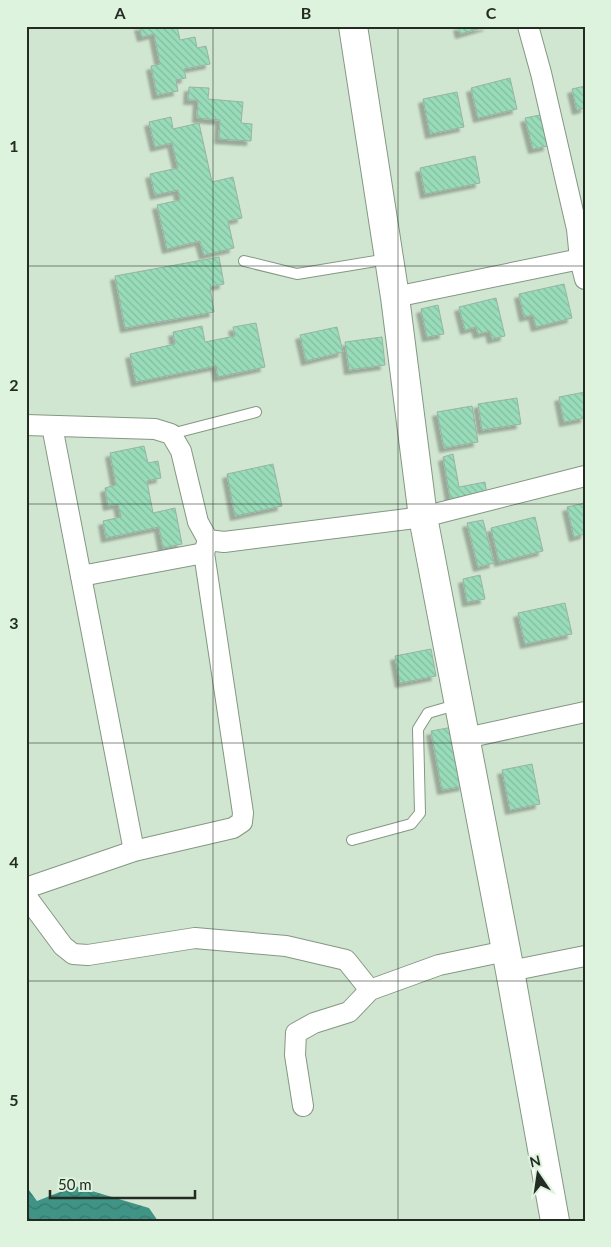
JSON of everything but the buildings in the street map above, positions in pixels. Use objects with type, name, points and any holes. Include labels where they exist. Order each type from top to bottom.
[{"type":"street","points":[[353,26],[395,297],[423,517],[460,704],[555,1221]]},
{"type":"street","points":[[528,26],[541,73],[577,230],[585,279]]},
{"type":"street","points":[[395,297],[583,258]]},
{"type":"street","points":[[26,425],[154,428],[171,434],[181,451],[198,522],[206,546],[243,813],[242,822],[233,828],[134,851],[26,888]]},
{"type":"street","points":[[52,426],[134,851]]},
{"type":"street","points":[[81,576],[224,542],[423,517],[585,476]]},
{"type":"street","points":[[466,738],[585,712]]},
{"type":"street","points":[[26,896],[63,946],[73,954],[88,955],[195,938],[286,946],[346,960],[370,990]]},
{"type":"street","points":[[304,1106],[295,1056],[296,1033],[314,1024],[349,1012],[370,990],[439,965],[585,956]]},
{"type":"lane","points":[[244,261],[297,274],[389,259]]},
{"type":"lane","points":[[171,434],[256,412]]},
{"type":"lane","points":[[352,840],[411,824],[420,813],[418,730],[428,713],[460,704]]},
{"type":"water","points":[[26,1186],[37,1201],[75,1186],[149,1208],[158,1221],[26,1221]]}]
